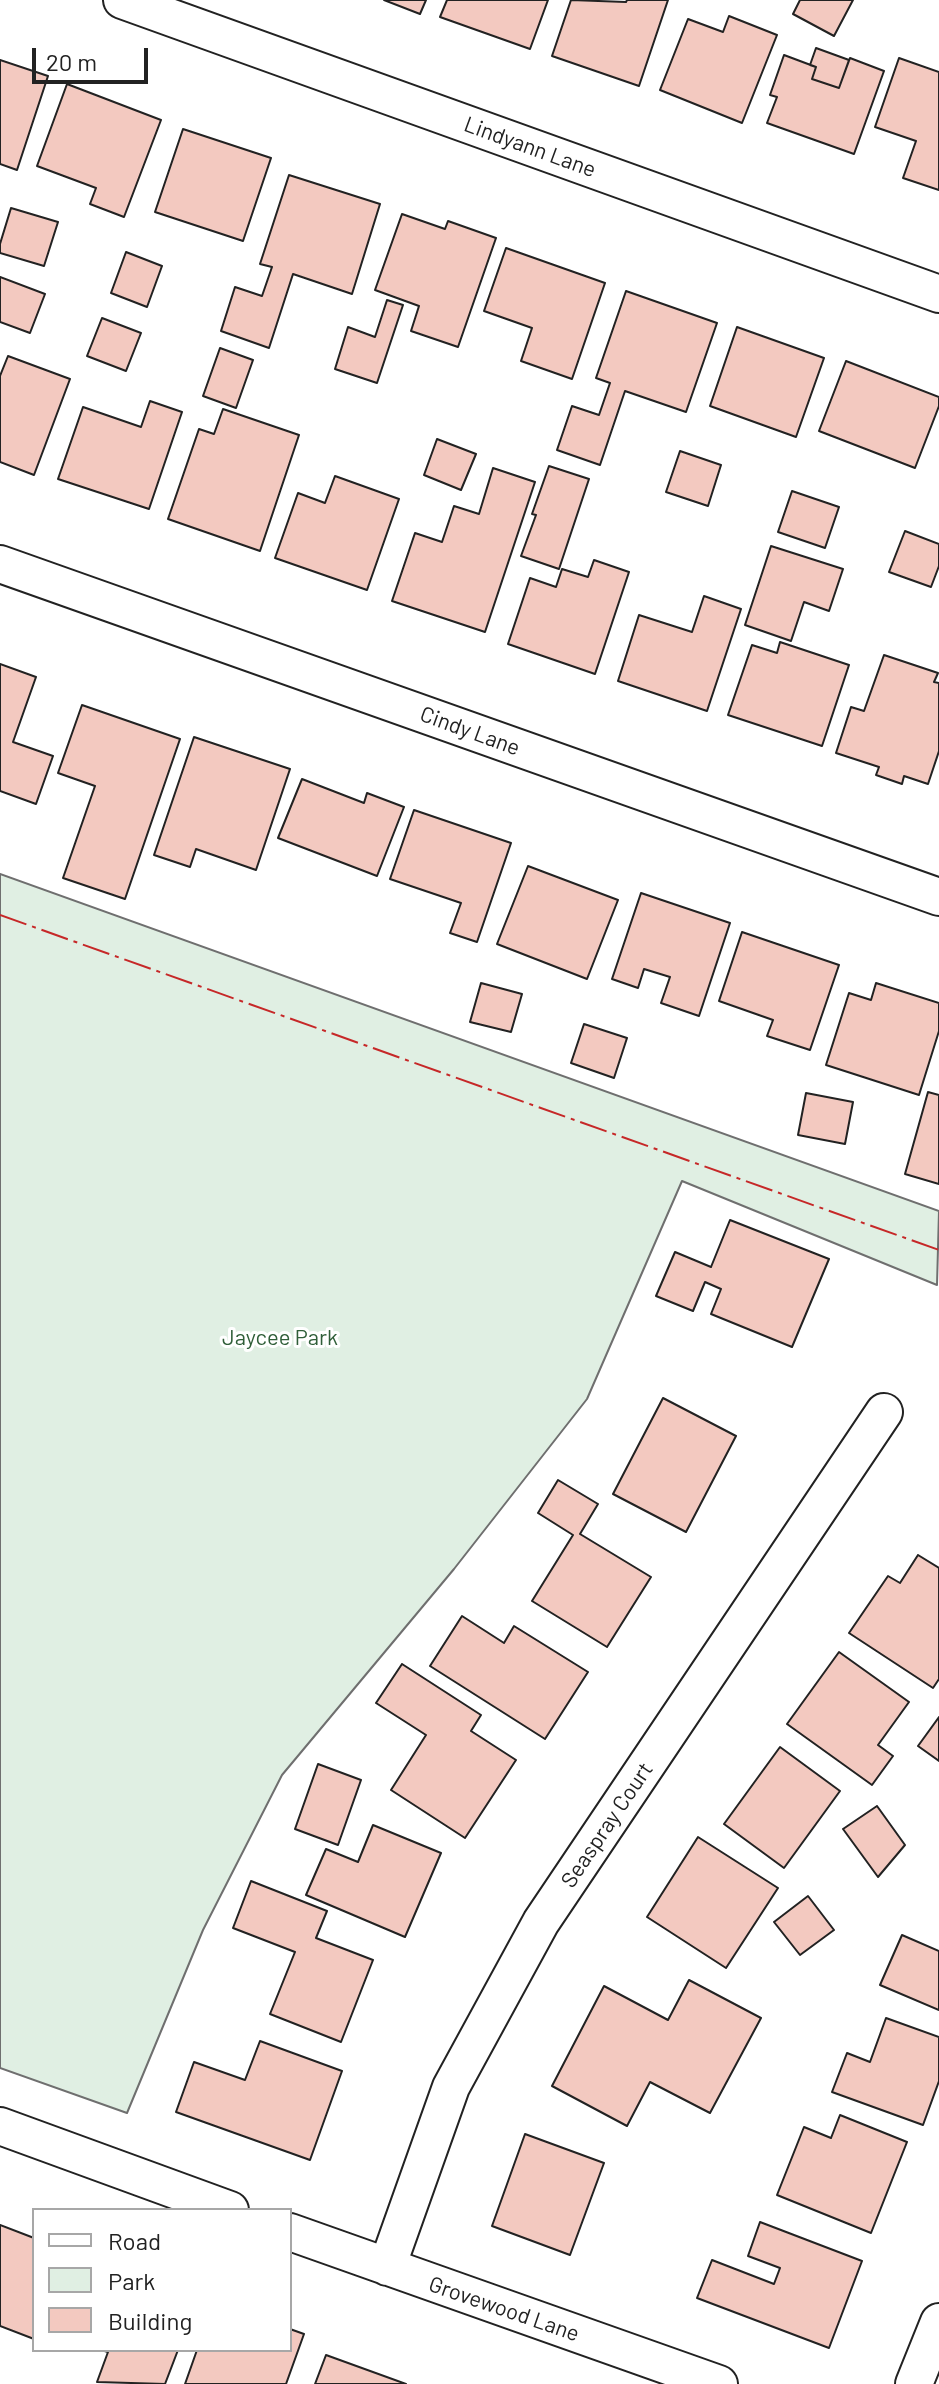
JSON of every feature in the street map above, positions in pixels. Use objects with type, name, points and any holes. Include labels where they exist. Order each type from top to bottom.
[{"type":"street","name":"Lindyann Lane","points":[[122,0],[939,294]]},
{"type":"street","name":"Cindy Lane","points":[[0,564],[939,897]]},
{"type":"street","name":"Seaspray Court","points":[[387,2267],[451,2087],[541,1922],[884,1412]]},
{"type":"street","points":[[0,2126],[225,2208]]},
{"type":"street","name":"Grovewood Lane","points":[[292,2233],[719,2384]]},
{"type":"street","points":[[914,2384],[939,2322]]},
{"type":"green space","name":"Jaycee Park","points":[[0,874],[939,1211],[937,1285],[682,1181],[587,1399],[454,1569],[282,1775],[203,1930],[127,2113],[0,2068]]},
{"type":"building","points":[[384,0],[426,0],[420,14]]},
{"type":"building","points":[[447,0],[548,0],[530,49],[440,17]]},
{"type":"building","points":[[571,0],[668,0],[639,86],[552,56]]},
{"type":"building","points":[[800,0],[853,0],[834,36],[793,14]]},
{"type":"building","points":[[729,16],[777,35],[742,123],[660,90],[688,19],[723,32]]},
{"type":"building","points":[[816,48],[849,60],[839,88],[812,79],[816,67],[810,65]]},
{"type":"building","points":[[784,55],[816,67],[812,79],[839,88],[850,58],[884,71],[854,154],[767,123],[777,97],[770,95]]},
{"type":"building","points":[[899,58],[939,72],[939,190],[903,178],[916,141],[875,127]]},
{"type":"building","points":[[0,60],[48,76],[17,170],[0,164]]},
{"type":"building","points":[[67,84],[161,120],[124,217],[90,204],[96,188],[37,166]]},
{"type":"building","points":[[183,129],[271,158],[243,241],[155,212]]},
{"type":"building","points":[[289,175],[380,204],[352,294],[293,274],[269,348],[221,331],[235,287],[262,296],[272,267],[260,264]]},
{"type":"building","points":[[11,208],[58,222],[44,266],[0,253]]},
{"type":"building","points":[[402,214],[445,229],[448,221],[496,238],[458,347],[411,331],[419,306],[375,290]]},
{"type":"building","points":[[506,248],[605,283],[572,379],[521,361],[532,328],[484,311]]},
{"type":"building","points":[[126,252],[162,266],[147,307],[111,293]]},
{"type":"building","points":[[0,277],[45,294],[30,333],[0,322]]},
{"type":"building","points":[[626,291],[717,323],[686,412],[625,391],[600,465],[557,450],[572,406],[599,415],[610,383],[596,378]]},
{"type":"building","points":[[387,300],[403,305],[377,383],[335,369],[348,327],[375,337]]},
{"type":"building","points":[[102,318],[141,333],[126,371],[87,356]]},
{"type":"building","points":[[737,327],[824,358],[796,437],[710,406]]},
{"type":"building","points":[[220,348],[253,360],[236,408],[203,396]]},
{"type":"building","points":[[8,356],[70,379],[34,475],[0,462],[0,376]]},
{"type":"building","points":[[846,361],[939,397],[939,406],[915,468],[819,431]]},
{"type":"building","points":[[150,401],[182,412],[149,509],[58,479],[83,407],[141,427]]},
{"type":"building","points":[[223,409],[299,435],[260,551],[168,519],[199,429],[214,434]]},
{"type":"building","points":[[437,439],[476,454],[461,490],[424,475]]},
{"type":"building","points":[[680,451],[721,465],[708,506],[666,492]]},
{"type":"building","points":[[549,466],[589,479],[559,569],[521,556]]},
{"type":"building","points":[[493,468],[535,482],[485,632],[392,601],[415,533],[442,542],[454,506],[479,514]]},
{"type":"building","points":[[335,476],[399,499],[367,590],[275,558],[298,493],[325,503]]},
{"type":"building","points":[[792,491],[839,507],[825,548],[778,532]]},
{"type":"building","points":[[905,531],[939,544],[939,566],[931,587],[889,572]]},
{"type":"building","points":[[771,546],[843,569],[829,611],[804,602],[791,641],[745,625]]},
{"type":"building","points":[[594,560],[629,572],[595,674],[508,644],[530,578],[556,587],[562,569],[588,577]]},
{"type":"building","points":[[704,596],[741,609],[707,711],[618,681],[639,615],[692,632]]},
{"type":"building","points":[[780,642],[849,665],[822,746],[728,715],[752,645],[777,653]]},
{"type":"building","points":[[884,655],[938,673],[934,682],[939,683],[939,751],[928,784],[904,776],[902,784],[876,775],[879,767],[836,753],[851,707],[864,711]]},
{"type":"building","points":[[0,664],[36,677],[13,742],[53,756],[36,804],[0,791]]},
{"type":"building","points":[[82,705],[180,739],[125,899],[63,878],[95,786],[58,773]]},
{"type":"building","points":[[194,737],[290,769],[256,870],[196,849],[190,867],[154,855]]},
{"type":"building","points":[[302,779],[364,803],[367,793],[404,807],[377,876],[278,838]]},
{"type":"building","points":[[414,810],[511,843],[477,942],[450,933],[461,903],[390,879]]},
{"type":"building","points":[[528,866],[618,900],[587,979],[497,944]]},
{"type":"building","points":[[641,893],[730,923],[699,1016],[661,1003],[670,977],[644,969],[638,988],[612,979]]},
{"type":"building","points":[[742,932],[839,965],[810,1050],[767,1036],[773,1020],[719,1001]]},
{"type":"building","points":[[481,983],[522,994],[511,1032],[470,1022]]},
{"type":"building","points":[[876,983],[939,1003],[939,1031],[919,1095],[826,1065],[849,993],[871,1000]]},
{"type":"building","points":[[584,1024],[627,1038],[614,1078],[571,1063]]},
{"type":"building","points":[[928,1092],[939,1095],[939,1184],[905,1174]]},
{"type":"building","points":[[806,1093],[853,1102],[845,1144],[798,1135]]},
{"type":"building","points":[[730,1220],[829,1259],[792,1347],[711,1314],[721,1289],[705,1282],[693,1311],[656,1296],[675,1252],[711,1267]]},
{"type":"building","points":[[663,1398],[736,1436],[686,1532],[613,1494]]},
{"type":"building","points":[[558,1480],[598,1504],[580,1534],[651,1577],[607,1647],[532,1601],[573,1535],[538,1513]]},
{"type":"building","points":[[918,1555],[939,1568],[939,1679],[933,1688],[849,1633],[888,1576],[900,1583]]},
{"type":"building","points":[[462,1616],[504,1643],[514,1626],[588,1672],[545,1739],[430,1666]]},
{"type":"building","points":[[839,1652],[909,1702],[878,1745],[893,1756],[872,1785],[787,1724]]},
{"type":"building","points":[[402,1664],[481,1715],[471,1731],[516,1760],[465,1838],[391,1790],[426,1735],[376,1703]]},
{"type":"building","points":[[939,1717],[939,1761],[918,1746]]},
{"type":"building","points":[[780,1747],[840,1791],[784,1868],[724,1824]]},
{"type":"building","points":[[318,1764],[361,1780],[338,1845],[295,1829]]},
{"type":"building","points":[[877,1806],[905,1845],[878,1877],[843,1829]]},
{"type":"building","points":[[373,1825],[441,1853],[405,1937],[306,1895],[326,1849],[358,1862]]},
{"type":"building","points":[[698,1837],[778,1888],[726,1968],[647,1917]]},
{"type":"building","points":[[251,1881],[327,1911],[316,1938],[373,1960],[341,2042],[270,2014],[295,1952],[233,1928]]},
{"type":"building","points":[[808,1896],[834,1930],[800,1955],[774,1922]]},
{"type":"building","points":[[902,1935],[939,1951],[939,2010],[880,1985]]},
{"type":"building","points":[[689,1980],[761,2018],[710,2113],[650,2082],[627,2126],[552,2086],[604,1986],[668,2020]]},
{"type":"building","points":[[886,2018],[939,2037],[939,2081],[923,2125],[832,2092],[847,2053],[870,2062]]},
{"type":"building","points":[[260,2041],[342,2071],[310,2160],[176,2112],[194,2062],[245,2080]]},
{"type":"building","points":[[840,2115],[907,2142],[871,2233],[777,2195],[804,2127],[831,2138]]},
{"type":"building","points":[[525,2134],[604,2163],[570,2255],[492,2226]]},
{"type":"building","points":[[760,2222],[862,2261],[829,2348],[697,2298],[712,2260],[774,2284],[780,2268],[748,2256]]},
{"type":"building","points":[[0,2225],[32,2237],[32,2338],[0,2326]]},
{"type":"building","points":[[292,2330],[304,2334],[286,2384],[185,2384],[196,2352],[292,2352]]},
{"type":"building","points":[[108,2352],[177,2352],[165,2384],[97,2382]]},
{"type":"building","points":[[326,2355],[406,2384],[315,2384]]},
{"type":"power","points":[[0,915],[939,1250]]}]
